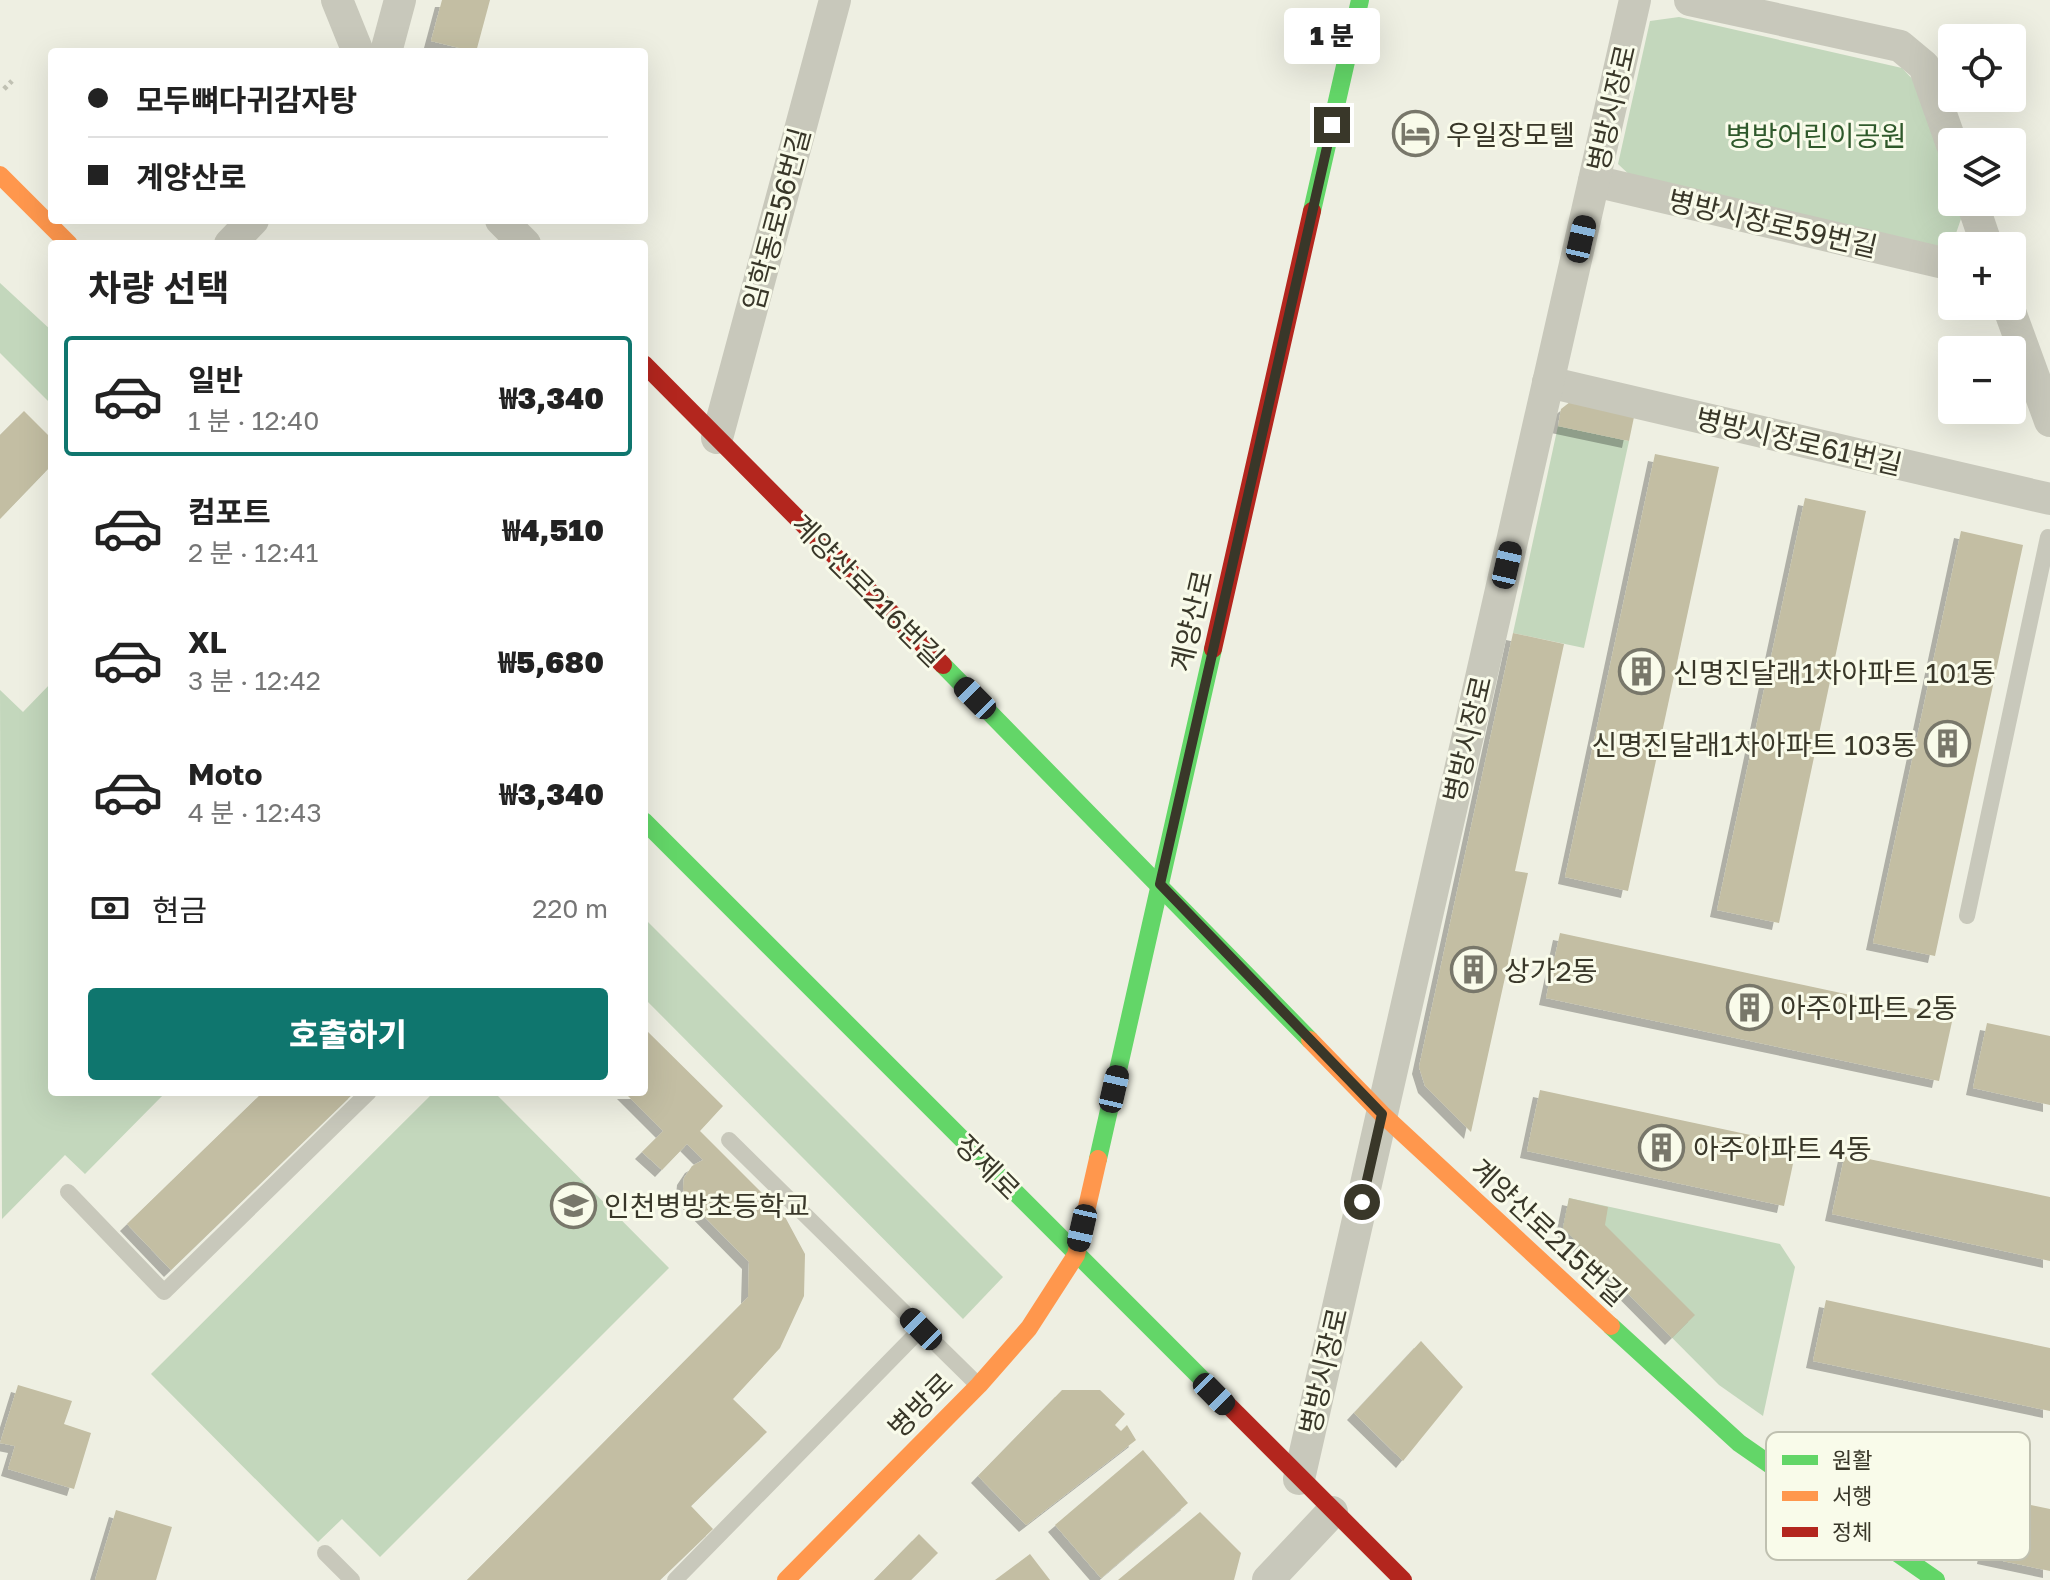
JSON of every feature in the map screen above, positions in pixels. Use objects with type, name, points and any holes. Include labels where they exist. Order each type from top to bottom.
[{"type":"street","points":[[337,0],[356,48]]},
{"type":"street","points":[[387,48],[400,0]]},
{"type":"street","name":"임학동로56번길","points":[[717,438],[835,0]]},
{"type":"street","name":"계양산로","points":[[1076,1255],[1360,0]]},
{"type":"street","name":"병방시장로","points":[[1299,1479],[1635,0]]},
{"type":"street","points":[[1690,0],[1900,46],[1924,66],[1946,128]]},
{"type":"street","points":[[0,175],[48,223]]},
{"type":"street","name":"병방시장로59번길","points":[[1594,181],[1938,262]]},
{"type":"street","points":[[49,224],[65,240]]},
{"type":"street","points":[[234,240],[249,224]]},
{"type":"street","points":[[505,224],[521,240]]},
{"type":"street","points":[[2013,320],[2050,421]]},
{"type":"street","name":"계양산로216번길","points":[[648,368],[1160,884]]},
{"type":"street","name":"병방시장로61번길","points":[[1548,382],[2050,499]]},
{"type":"street","name":"장제로","points":[[648,825],[1403,1580]]},
{"type":"street","name":"계양산로215번길","points":[[1160,884],[1382,1114],[1739,1443],[1766,1462]]},
{"type":"street","name":"병방로","points":[[786,1580],[979,1385],[1029,1328],[1076,1255]]},
{"type":"street","points":[[1268,1580],[1332,1512]]},
{"type":"street","name":"계양산로215번길","points":[[1907,1560],[1936,1580]]},
{"type":"lane","points":[[1967,916],[2048,537]]},
{"type":"lane","points":[[68,1192],[164,1292],[365,1096]]},
{"type":"lane","points":[[729,1140],[979,1385]]},
{"type":"lane","points":[[675,1580],[921,1329]]},
{"type":"lane","points":[[325,1553],[352,1580]]},
{"type":"path","points":[[4,89],[12,81]]},
{"type":"green space","name":"병방어린이공원","points":[[1679,17],[1902,68],[1918,85],[1938,145],[1938,216],[1962,216],[1956,232],[1938,232],[1936,250],[1636,181],[1618,164],[1650,21]]},
{"type":"green space","points":[[0,283],[48,327],[48,401],[0,353]]},
{"type":"green space","points":[[1558,426],[1629,441],[1584,648],[1513,633]]},
{"type":"green space","points":[[48,686],[48,1096],[162,1096],[85,1174],[65,1155],[2,1219],[0,690],[23,712]]},
{"type":"green space","points":[[648,922],[1003,1277],[963,1319],[648,1002]]},
{"type":"green space","points":[[430,1096],[498,1096],[669,1268],[380,1557],[342,1519],[318,1542],[151,1374]]},
{"type":"green space","points":[[1569,1198],[1780,1244],[1795,1267],[1763,1416],[1719,1385],[1563,1228]]},
{"type":"building","points":[[442,0],[490,0],[477,48],[460,48],[431,41]]},
{"type":"building","points":[[1570,402],[1634,417],[1629,441],[1558,426],[1561,409]]},
{"type":"building","points":[[24,411],[48,435],[48,469],[0,519],[0,435]]},
{"type":"building","name":"신명진달래1차아파트 101동","points":[[1655,454],[1719,467],[1628,891],[1565,877]]},
{"type":"building","points":[[1805,498],[1866,511],[1779,923],[1717,910]]},
{"type":"building","name":"신명진달래1차아파트 103동","points":[[1961,531],[2023,545],[1935,956],[1873,943]]},
{"type":"building","points":[[1513,633],[1564,644],[1515,871],[1528,873],[1471,1132],[1425,1086],[1419,1067]]},
{"type":"building","name":"아주아파트 2동","points":[[1560,933],[1953,1017],[1939,1081],[1546,998]]},
{"type":"building","points":[[1987,1023],[2050,1036],[2050,1105],[1973,1088]]},
{"type":"building","name":"인천병방초등학교","points":[[648,1032],[723,1106],[700,1131],[784,1215],[805,1254],[804,1296],[780,1348],[733,1399],[767,1432],[691,1506],[713,1529],[660,1580],[467,1580],[748,1297],[749,1262],[687,1199],[683,1189],[684,1178],[692,1166],[703,1160],[687,1144],[662,1170],[642,1152],[663,1131],[628,1096],[648,1096]]},
{"type":"building","name":"아주아파트 4동","points":[[1540,1090],[1797,1145],[1784,1206],[1527,1151]]},
{"type":"building","points":[[259,1096],[351,1096],[171,1270],[127,1224]]},
{"type":"building","points":[[1845,1154],[2050,1197],[2050,1261],[1832,1214]]},
{"type":"building","points":[[1569,1198],[1608,1207],[1605,1225],[1695,1315],[1672,1338],[1563,1228]]},
{"type":"building","points":[[1826,1300],[2050,1348],[2050,1411],[1813,1361]]},
{"type":"building","points":[[1421,1341],[1463,1387],[1403,1461],[1354,1413]]},
{"type":"building","points":[[18,1385],[72,1401],[64,1424],[91,1433],[74,1489],[8,1469],[15,1446],[0,1443]]},
{"type":"building","points":[[1062,1390],[1100,1390],[1125,1414],[1115,1425],[1121,1431],[1127,1425],[1136,1440],[1026,1525],[978,1476]]},
{"type":"building","points":[[1143,1450],[1188,1503],[1101,1578],[1055,1525]]},
{"type":"building","points":[[2030,1505],[2050,1509],[2050,1571],[1998,1560],[2030,1560]]},
{"type":"building","points":[[116,1510],[172,1527],[156,1580],[95,1580]]},
{"type":"building","points":[[1200,1512],[1241,1553],[1234,1580],[1118,1580]]},
{"type":"building","points":[[919,1534],[938,1553],[911,1580],[874,1580]]},
{"type":"building","points":[[1030,1554],[1050,1580],[995,1580]]},
{"type":"traffic: fast","points":[[1312,211],[1360,0]]},
{"type":"traffic: fast","points":[[1098,1159],[1213,649]]},
{"type":"traffic: fast","points":[[943,665],[1310,1040]]},
{"type":"traffic: fast","points":[[648,825],[1221,1398]]},
{"type":"traffic: fast","points":[[1611,1326],[1739,1443],[1766,1462]]},
{"type":"traffic: fast","points":[[1907,1560],[1936,1580]]},
{"type":"traffic: slow","points":[[0,175],[48,223]]},
{"type":"traffic: slow","points":[[49,224],[65,240]]},
{"type":"traffic: slow","points":[[1310,1040],[1382,1114],[1611,1326]]},
{"type":"traffic: slow","points":[[786,1580],[979,1385],[1029,1328],[1076,1255],[1098,1159]]},
{"type":"traffic: jam","points":[[1213,649],[1312,211]]},
{"type":"traffic: jam","points":[[648,368],[943,665]]},
{"type":"traffic: jam","points":[[1221,1398],[1403,1580]]},
{"type":"place","name":"우일장모텔","points":[[1415,134]]},
{"type":"place","name":"신명진달래1차아파트 101동","points":[[1642,672]]},
{"type":"place","name":"신명진달래1차아파트 103동","points":[[1948,744]]},
{"type":"place","name":"상가2동","points":[[1473,970]]},
{"type":"place","name":"아주아파트 2동","points":[[1749,1007]]},
{"type":"place","name":"아주아파트 4동","points":[[1662,1148]]},
{"type":"place","name":"인천병방초등학교","points":[[573,1205]]},
{"type":"route","points":[[1332,125],[1160,884],[1382,1114],[1362,1202]]}]
